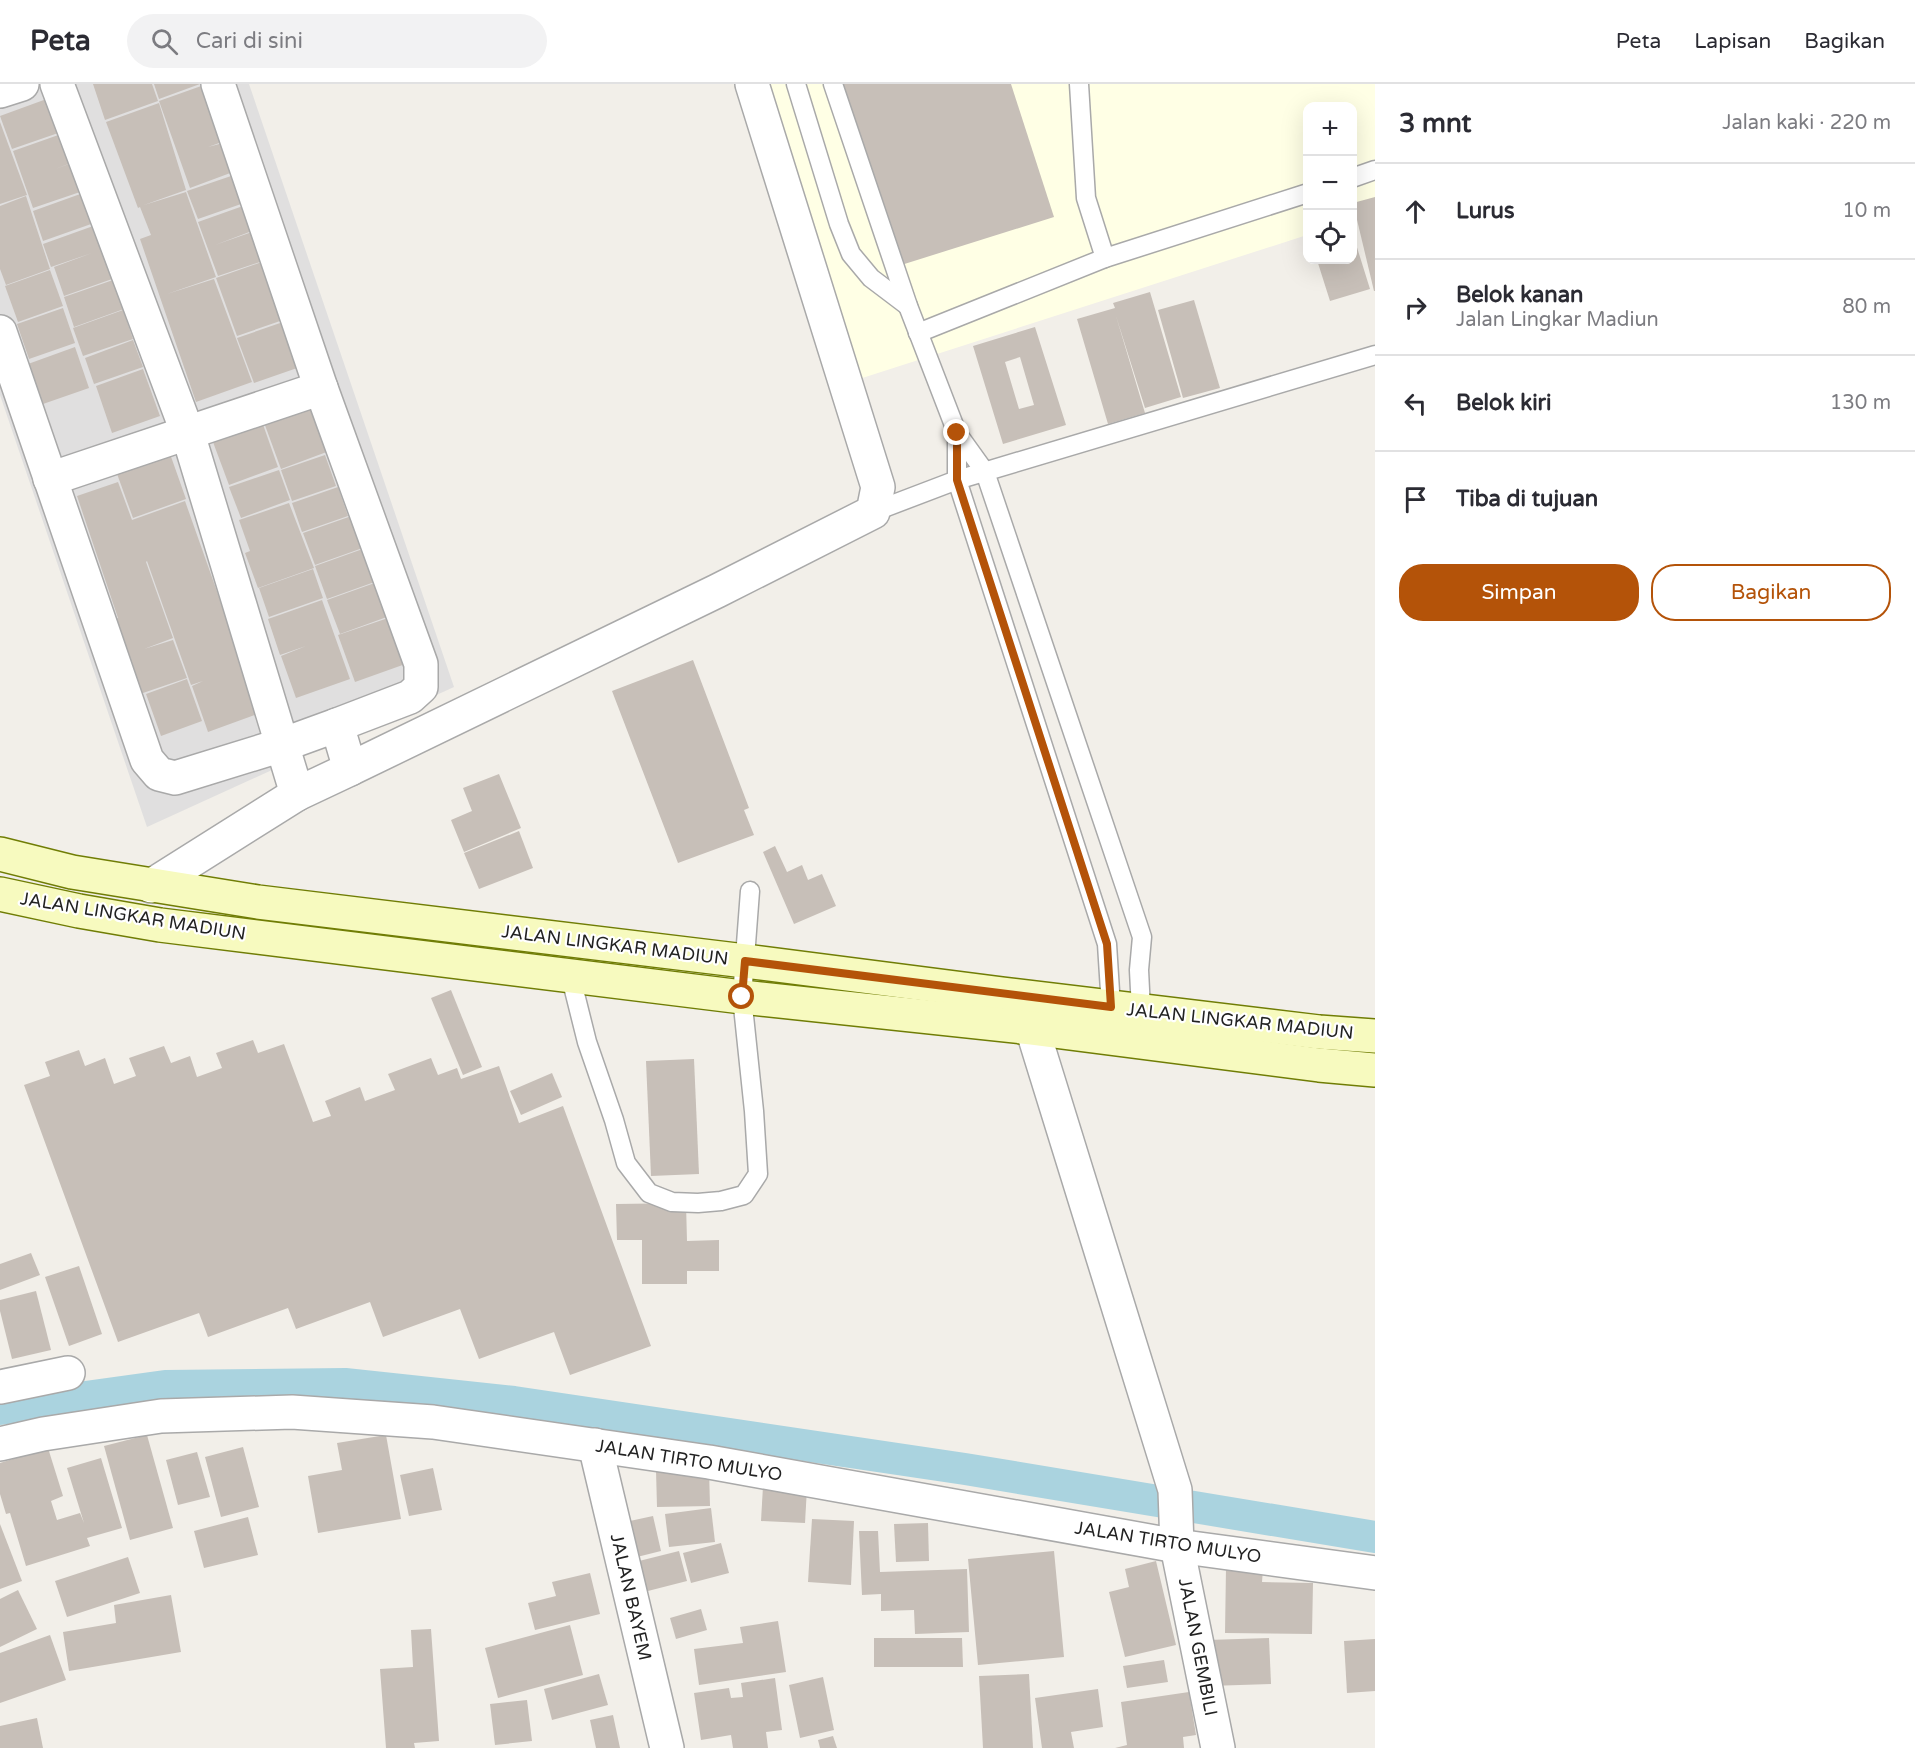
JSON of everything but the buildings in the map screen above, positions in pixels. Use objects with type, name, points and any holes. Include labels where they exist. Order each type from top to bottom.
[{"type":"main road","name":"JALAN LINGKAR MADIUN","points":[[0,854],[72,872],[270,903],[1319,1032],[1375,1036]]},
{"type":"main road","name":"JALAN LINGKAR MADIUN","points":[[0,894],[160,925],[742,997],[1032,1028],[1319,1065],[1375,1070]]},
{"type":"street","points":[[0,91],[22,84]]},
{"type":"street","points":[[57,84],[188,434],[297,794]]},
{"type":"street","points":[[0,332],[147,760],[159,774],[175,778],[282,745],[410,697],[421,687],[421,664],[321,388],[218,84]]},
{"type":"street","points":[[151,886],[297,794],[717,591],[873,512],[878,487],[752,84]]},
{"type":"street","points":[[50,479],[321,388]]},
{"type":"street","points":[[337,725],[350,769]]},
{"type":"street","name":"JALAN GEMBILI","points":[[1032,1028],[1175,1490],[1177,1541],[1218,1748]]},
{"type":"street","points":[[0,1387],[68,1373]]},
{"type":"street","name":"JALAN TIRTO MULYO","points":[[0,1444],[43,1434],[161,1416],[291,1412],[433,1422],[720,1464],[1375,1573]]},
{"type":"street","name":"JALAN BAYEM","points":[[595,1445],[667,1748]]},
{"type":"lane","points":[[796,84],[839,224],[851,254],[871,278],[908,306]]},
{"type":"lane","points":[[833,84],[908,306],[957,433],[985,472],[1142,938],[1139,970],[1126,1008]]},
{"type":"lane","points":[[1079,84],[1086,198],[1105,258]]},
{"type":"lane","points":[[1357,177],[1375,170]]},
{"type":"lane","points":[[918,333],[1105,258],[1303,195]]},
{"type":"lane","points":[[873,512],[957,480],[1375,355]]},
{"type":"lane","points":[[957,433],[957,480],[1126,1008]]},
{"type":"lane","points":[[1040,739],[1072,731]]},
{"type":"lane","points":[[570,974],[587,1042],[626,1163],[649,1193],[672,1202],[721,1201],[744,1195],[758,1174],[742,997],[750,891]]},
{"type":"shaded area","points":[[0,84],[249,84],[454,687],[147,827],[0,395]]},
{"type":"shaded area","points":[[761,84],[1375,84],[1375,213],[1357,219],[1357,102],[1303,102],[1303,236],[853,381]]},
{"type":"waterway","points":[[0,1409],[165,1386],[345,1384],[514,1402],[965,1469],[1375,1537]]},
{"type":"route","points":[[742,997],[745,961],[1111,1007],[1107,944],[957,480],[957,433]]}]
